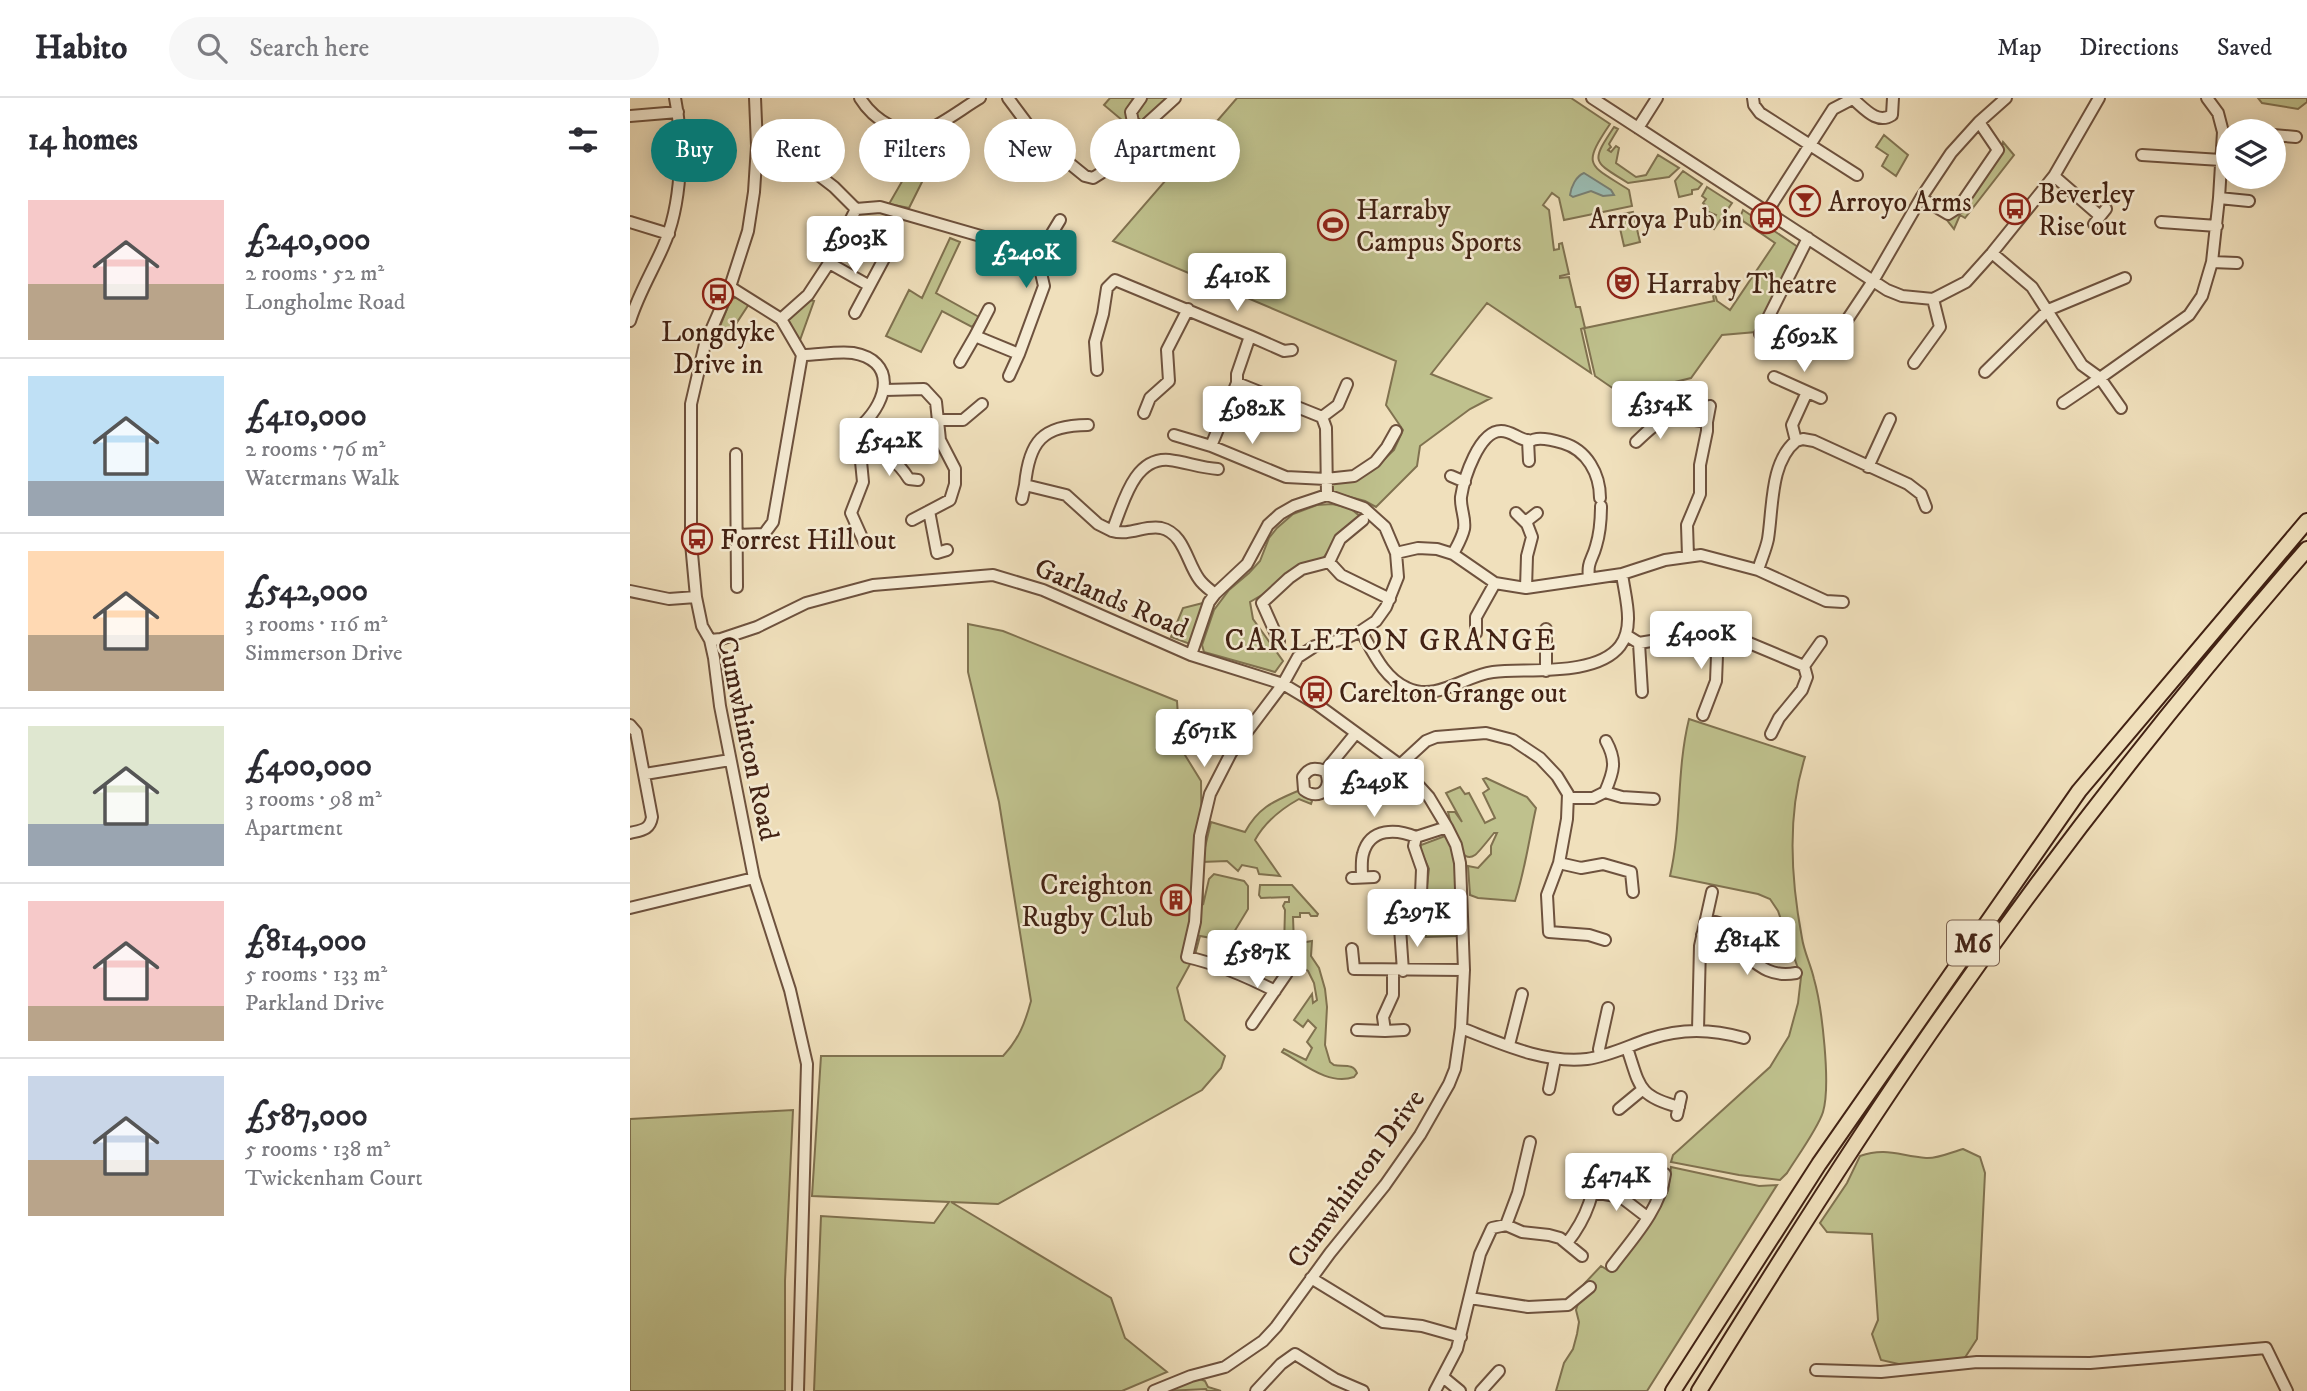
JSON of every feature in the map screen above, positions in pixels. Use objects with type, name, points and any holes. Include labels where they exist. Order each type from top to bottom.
[{"type":"highway","name":"M6","points":[[1673,1391],[1819,1164],[2079,791],[2307,521]]},
{"type":"highway","name":"M6","points":[[1699,1391],[1863,1131],[2012,919],[2099,803],[2254,610],[2307,549]]},
{"type":"street","points":[[630,321],[633,301],[669,233],[679,176],[680,130],[675,98]]},
{"type":"street","name":"Cumwhinton Road","points":[[755,98],[757,146],[748,231],[730,287],[705,344],[691,404],[691,543],[696,597],[702,626],[710,640],[730,760],[754,878],[790,990],[807,1063],[797,1391]]},
{"type":"street","points":[[860,98],[866,108],[885,124],[907,131],[927,130],[980,98]]},
{"type":"street","points":[[1008,98],[1025,119]]},
{"type":"street","points":[[1132,119],[1130,112],[1141,98]]},
{"type":"street","points":[[1152,119],[1175,98]]},
{"type":"street","points":[[1592,98],[1872,281],[1902,296],[1933,299],[1966,282],[1992,253],[2054,176],[2099,98]]},
{"type":"street","points":[[1638,128],[1657,98]]},
{"type":"street","points":[[1753,98],[1760,113],[1857,175]]},
{"type":"street","points":[[1767,212],[1833,109],[1853,99],[1878,119],[1885,119],[1892,115],[1893,98]]},
{"type":"street","points":[[1843,326],[1951,153],[1979,122],[2006,98]]},
{"type":"street","points":[[2207,98],[2220,119]]},
{"type":"street","points":[[630,116],[678,112]]},
{"type":"street","points":[[1921,198],[1948,214],[1959,207],[1998,150],[1979,122]]},
{"type":"street","points":[[2286,136],[2296,137]]},
{"type":"street","points":[[2142,155],[2216,160]]},
{"type":"street","points":[[2054,176],[2100,216]]},
{"type":"street","points":[[828,182],[856,209],[880,207],[1040,253]]},
{"type":"street","points":[[2063,403],[2189,315],[2202,296],[2212,261],[2219,189]]},
{"type":"street","points":[[2219,198],[2249,201]]},
{"type":"street","points":[[781,319],[808,295],[829,263],[856,209]]},
{"type":"street","points":[[1009,376],[1044,286],[1040,253],[1060,220]]},
{"type":"street","points":[[630,222],[669,233]]},
{"type":"street","points":[[2161,222],[2217,226]]},
{"type":"street","points":[[1760,334],[1808,238]]},
{"type":"street","points":[[1992,253],[2032,287],[2082,365],[2100,379],[2121,408]]},
{"type":"street","points":[[855,313],[886,255]]},
{"type":"street","points":[[2212,261],[2237,263]]},
{"type":"street","points":[[829,263],[868,285]]},
{"type":"street","points":[[1985,372],[2048,310],[2125,278]]},
{"type":"street","points":[[1097,370],[1095,342],[1104,314],[1107,288],[1115,280],[1284,351],[1292,350]]},
{"type":"street","points":[[730,287],[781,319],[802,355],[773,522],[764,534],[736,535]]},
{"type":"street","points":[[1914,363],[1940,327],[1933,299]]},
{"type":"street","points":[[960,362],[989,309]]},
{"type":"street","points":[[1144,413],[1150,398],[1169,382],[1167,350],[1188,309]]},
{"type":"street","points":[[975,336],[1019,354]]},
{"type":"street","points":[[1211,446],[1237,383],[1237,374],[1251,336]]},
{"type":"street","points":[[802,355],[851,353],[871,359],[882,373],[885,390],[874,413],[863,424],[860,451],[863,482],[851,513],[863,542]]},
{"type":"street","points":[[1774,377],[1821,398]]},
{"type":"street","points":[[1237,383],[1322,416]]},
{"type":"street","points":[[1322,416],[1339,405],[1347,384]]},
{"type":"street","points":[[885,390],[924,389],[936,402],[940,440],[954,469],[955,484],[950,500],[912,520]]},
{"type":"street","points":[[1796,441],[1792,425],[1807,392]]},
{"type":"street","points":[[939,420],[963,420],[982,404]]},
{"type":"street","points":[[1688,556],[1687,525],[1700,494],[1700,465],[1710,407]]},
{"type":"street","points":[[1322,416],[1326,428],[1327,495]]},
{"type":"street","points":[[1636,442],[1658,421],[1671,417],[1707,422]]},
{"type":"street","points":[[1868,467],[1890,419]]},
{"type":"street","points":[[1022,499],[1029,455],[1041,437],[1055,428],[1087,425]]},
{"type":"street","points":[[1174,435],[1211,446],[1286,477],[1326,479],[1354,476],[1375,462],[1395,431]]},
{"type":"street","points":[[1453,554],[1464,528],[1461,504],[1465,482],[1478,449],[1490,434],[1507,432],[1528,440],[1538,438],[1565,443],[1582,453],[1596,474],[1601,522],[1596,548],[1588,561],[1589,579]]},
{"type":"street","points":[[1528,440],[1529,461]]},
{"type":"street","points":[[1758,570],[1767,543],[1779,470],[1787,450],[1796,441],[1810,440],[1913,487],[1921,494],[1926,507]]},
{"type":"street","points":[[860,451],[889,457],[909,480],[918,480]]},
{"type":"street","points":[[736,454],[737,587]]},
{"type":"street","points":[[1112,531],[1131,486],[1149,463],[1169,460],[1218,469]]},
{"type":"street","points":[[1451,476],[1465,482]]},
{"type":"street","points":[[1024,485],[1066,495],[1098,524],[1112,531],[1128,533],[1161,528],[1169,532],[1182,546],[1199,578],[1215,594]]},
{"type":"street","points":[[1191,655],[1209,602],[1247,564],[1268,525],[1280,514],[1294,506],[1327,495],[1357,504],[1376,517],[1389,534],[1396,553],[1398,577],[1390,599],[1379,617],[1361,631],[1308,650],[1293,662],[1283,684],[1231,753],[1210,794],[1200,836],[1195,922],[1187,957],[1244,975],[1275,991]]},
{"type":"street","points":[[929,511],[937,553],[947,550]]},
{"type":"street","points":[[1516,513],[1527,524],[1532,537],[1527,556],[1526,588]]},
{"type":"street","points":[[1527,524],[1537,513]]},
{"type":"street","points":[[1279,642],[1262,603],[1302,569],[1329,562],[1340,539],[1363,520]]},
{"type":"street","points":[[1396,553],[1418,548],[1437,549],[1453,554],[1495,583],[1526,588],[1622,574],[1665,560],[1688,556],[1710,556],[1758,570],[1826,601],[1843,602]]},
{"type":"street","points":[[1329,562],[1341,575],[1390,599]]},
{"type":"street","points":[[1361,631],[1389,677],[1407,688],[1425,693],[1444,690],[1493,672],[1546,671],[1593,663],[1619,648],[1629,630],[1622,574]]},
{"type":"street","name":"Garlands Road","points":[[710,640],[757,627],[806,603],[873,585],[993,575],[1043,590],[1191,655],[1283,684],[1318,705],[1401,765],[1429,797],[1447,827]]},
{"type":"street","points":[[1463,625],[1476,628],[1477,614],[1495,583]]},
{"type":"street","points":[[630,591],[669,599],[696,597]]},
{"type":"street","points":[[1546,629],[1546,671]]},
{"type":"street","points":[[1626,635],[1639,643],[1718,630],[1804,666]]},
{"type":"street","points":[[1703,715],[1716,681],[1718,630]]},
{"type":"street","points":[[1804,666],[1821,642]]},
{"type":"street","points":[[1639,643],[1642,692]]},
{"type":"street","points":[[1771,734],[1779,718],[1802,690],[1807,677],[1804,666]]},
{"type":"street","points":[[630,725],[636,732],[652,817],[651,824],[646,829],[630,833]]},
{"type":"street","points":[[1325,771],[1356,733]]},
{"type":"street","points":[[1401,765],[1426,741],[1436,737],[1486,733],[1513,740],[1540,758],[1557,776],[1568,794],[1567,819],[1559,863],[1547,895],[1549,932],[1590,934],[1605,940]]},
{"type":"street","points":[[1605,792],[1620,754],[1606,741]]},
{"type":"street","points":[[645,774],[730,760]]},
{"type":"street","points":[[1568,798],[1593,797],[1605,792],[1622,797],[1654,799]]},
{"type":"street","points":[[1363,877],[1363,854],[1374,837],[1394,831],[1416,837],[1447,827]]},
{"type":"street","name":"Cumwhinton Drive","points":[[1154,1391],[1191,1376],[1225,1367],[1247,1353],[1276,1327],[1420,1135],[1455,1069],[1461,1028],[1464,970],[1460,863],[1456,845],[1447,827]]},
{"type":"street","points":[[1416,837],[1414,846],[1422,869],[1420,894]]},
{"type":"street","points":[[1559,863],[1581,868],[1602,864],[1631,872],[1633,891]]},
{"type":"street","points":[[630,908],[754,878]]},
{"type":"street","points":[[1698,1030],[1700,946],[1712,892]]},
{"type":"street","points":[[1715,922],[1740,929],[1750,935],[1757,944],[1747,958]]},
{"type":"street","points":[[1385,1031],[1383,1017],[1393,995],[1398,971],[1400,928]]},
{"type":"street","points":[[1730,944],[1740,929]]},
{"type":"street","points":[[1702,935],[1730,944],[1747,958],[1778,975],[1796,973]]},
{"type":"street","points":[[1352,949],[1354,970],[1464,970]]},
{"type":"street","points":[[1252,1024],[1287,973]]},
{"type":"street","points":[[1509,1045],[1522,994]]},
{"type":"street","points":[[1600,1056],[1599,1049],[1608,1008]]},
{"type":"street","points":[[1461,1028],[1555,1059],[1586,1059],[1658,1037],[1698,1030],[1722,1032],[1744,1038]]},
{"type":"street","points":[[1357,1030],[1404,1030]]},
{"type":"street","points":[[1627,1048],[1642,1090],[1661,1102],[1679,1106]]},
{"type":"street","points":[[1548,1089],[1555,1059]]},
{"type":"street","points":[[1619,1109],[1642,1090]]},
{"type":"street","points":[[1506,1225],[1518,1193],[1530,1142]]},
{"type":"street","points":[[1567,1243],[1581,1225],[1593,1192],[1599,1160]]},
{"type":"street","points":[[1612,1266],[1656,1206],[1665,1174]]},
{"type":"street","points":[[1593,1192],[1621,1197],[1647,1217]]},
{"type":"street","points":[[1435,1391],[1461,1338],[1480,1254],[1492,1228],[1506,1225],[1522,1232],[1549,1235],[1567,1243],[1582,1255]]},
{"type":"street","points":[[1311,1278],[1383,1322],[1422,1326],[1461,1338]]},
{"type":"street","points":[[1470,1298],[1528,1307],[1568,1306],[1590,1287]]},
{"type":"street","points":[[1816,1370],[1881,1372],[1977,1362],[2090,1363],[2266,1348],[2287,1391]]},
{"type":"street","points":[[1256,1391],[1281,1364],[1295,1354],[1335,1379],[1363,1391]]},
{"type":"street","points":[[1481,1391],[1499,1371]]},
{"type":"street","points":[[1443,1377],[1460,1391]]},
{"type":"green space","points":[[1110,98],[1134,98],[1126,110],[1128,119],[1121,119],[1104,105]]},
{"type":"green space","points":[[1147,98],[1168,98],[1146,119],[1137,119],[1135,116]]},
{"type":"green space","name":"Harraby Campus Sports","points":[[1237,98],[1571,98],[1610,124],[1595,149],[1594,163],[1605,175],[1629,190],[1632,206],[1564,220],[1559,198],[1552,193],[1543,205],[1549,210],[1554,250],[1559,249],[1559,244],[1562,243],[1569,274],[1560,278],[1569,277],[1576,307],[1580,307],[1585,328],[1714,301],[1711,283],[1717,301],[1730,310],[1775,243],[1743,221],[1743,210],[1798,247],[1756,332],[1722,335],[1691,378],[1663,385],[1643,409],[1595,376],[1584,328],[1581,329],[1591,373],[1487,303],[1431,374],[1491,398],[1470,409],[1420,446],[1417,466],[1376,507],[1365,501],[1335,493],[1331,489],[1331,481],[1353,480],[1372,471],[1394,450],[1403,430],[1386,405],[1396,361],[1113,241],[1164,182],[1240,182],[1240,119],[1219,119]]},
{"type":"green space","points":[[2258,98],[2307,98],[2307,102],[2298,109],[2262,103]]},
{"type":"green space","points":[[1614,127],[1618,129],[1608,150],[1611,152],[1616,146],[1619,148],[1616,163],[1636,177],[1646,175],[1658,155],[1679,168],[1669,177],[1628,183],[1616,176],[1599,160],[1601,148]]},
{"type":"green space","points":[[1884,135],[1908,155],[1896,176],[1882,166],[1888,155],[1876,147]]},
{"type":"green space","points":[[2003,142],[2014,155],[1965,218],[1960,215],[1954,229],[1947,220],[1967,202],[1998,159]]},
{"type":"green space","points":[[1683,171],[1702,184],[1698,189],[1692,190],[1692,194],[1679,197],[1675,181]]},
{"type":"green space","points":[[902,182],[922,182],[909,208],[889,204]]},
{"type":"green space","points":[[1707,187],[1732,203],[1714,229],[1710,226],[1716,215],[1706,211],[1708,207],[1703,203],[1706,199],[1702,196]]},
{"type":"green space","points":[[1633,212],[1640,242],[1624,246],[1617,215]]},
{"type":"green space","points":[[950,238],[960,242],[936,293],[979,317],[972,327],[942,311],[921,352],[886,336],[909,290],[922,298]]},
{"type":"green space","points":[[738,297],[749,304],[730,333],[719,329],[731,299]]},
{"type":"green space","points":[[809,300],[814,301],[800,340],[788,323]]},
{"type":"green space","points":[[1332,504],[1350,508],[1362,518],[1338,537],[1322,560],[1250,602],[1253,619],[1283,661],[1275,672],[1204,652],[1202,645],[1214,610],[1229,590],[1260,561],[1269,538],[1277,528],[1293,514],[1317,505]]},
{"type":"green space","points":[[1203,603],[1190,644],[1171,637],[1183,608]]},
{"type":"green space","points":[[968,624],[1003,631],[1177,701],[1180,747],[1201,781],[1202,860],[1211,822],[1245,832],[1268,805],[1300,790],[1312,801],[1311,804],[1299,799],[1286,807],[1269,822],[1255,840],[1280,876],[1259,874],[1257,868],[1242,865],[1238,871],[1227,861],[1202,862],[1203,905],[1209,879],[1214,874],[1244,881],[1248,886],[1248,909],[1234,932],[1238,943],[1200,936],[1195,955],[1177,988],[1185,1020],[1225,1056],[1221,1068],[1202,1090],[998,1204],[951,1202],[1111,1298],[1125,1338],[1167,1372],[1122,1391],[814,1391],[821,1216],[934,1223],[949,1202],[812,1196],[821,1056],[1003,1056],[1021,1030],[1031,1001],[999,802],[968,672]]},
{"type":"green space","points":[[1689,719],[1805,757],[1795,801],[1793,870],[1803,943],[1817,992],[1826,1084],[1823,1112],[1817,1126],[1780,1180],[1671,1162],[1673,1155],[1770,1067],[1789,1036],[1798,1003],[1801,977],[1778,911],[1770,899],[1758,894],[1670,876],[1682,759]]},
{"type":"green space","points":[[1483,779],[1527,797],[1536,808],[1515,901],[1470,895],[1468,866],[1478,868],[1491,854],[1491,846],[1497,833],[1494,833],[1475,855],[1464,855],[1453,833],[1448,812],[1455,812],[1462,822],[1446,793],[1460,787],[1465,794],[1469,793],[1485,823],[1495,818],[1483,793],[1489,789]]},
{"type":"green space","points":[[1448,837],[1455,856],[1458,936],[1426,937],[1429,869],[1420,849],[1421,845]]},
{"type":"green space","points":[[1260,885],[1292,885],[1318,914],[1311,916],[1309,913],[1300,913],[1300,917],[1293,917],[1294,944],[1312,941],[1311,956],[1319,968],[1325,989],[1325,1045],[1330,1062],[1353,1068],[1357,1073],[1354,1077],[1335,1079],[1326,1076],[1282,1052],[1284,1049],[1306,1060],[1312,1048],[1307,1042],[1316,1028],[1308,1020],[1303,1027],[1294,1020],[1312,994],[1313,1003],[1317,1000],[1314,983],[1308,971],[1275,949],[1284,947],[1283,906],[1285,902],[1289,902],[1289,897],[1261,898]]},
{"type":"green space","points":[[793,1110],[785,1281],[785,1391],[630,1391],[630,1119]]},
{"type":"green space","points":[[1963,1149],[1980,1157],[1985,1173],[1977,1339],[1964,1359],[1903,1365],[1881,1360],[1872,1334],[1878,1320],[1872,1234],[1827,1232],[1820,1223],[1847,1183],[1860,1156],[1885,1152],[1930,1158]]},
{"type":"green space","points":[[1671,1167],[1759,1186],[1777,1185],[1647,1391],[1556,1391],[1564,1363],[1573,1349],[1577,1334],[1579,1322],[1576,1310],[1584,1284],[1601,1266],[1611,1272],[1668,1191]]},
{"type":"green space","points":[[1198,1378],[1205,1381],[1208,1387],[1221,1391],[1165,1391]]},
{"type":"water","points":[[1584,173],[1611,190],[1614,195],[1603,196],[1591,191],[1573,197],[1570,195],[1574,182]]},
{"type":"place","name":"Arroyo Arms","points":[[1805,201]]},
{"type":"place","name":"Beverley Rise out","points":[[2015,209]]},
{"type":"place","name":"Arroya Pub in","points":[[1766,218]]},
{"type":"place","name":"Harraby Campus Sports","points":[[1333,225]]},
{"type":"place","name":"Harraby Theatre","points":[[1623,283]]},
{"type":"place","name":"Longdyke Drive in","points":[[718,294]]},
{"type":"place","name":"Forrest Hill out","points":[[697,539]]},
{"type":"place","name":"Carelton Grange out","points":[[1316,692]]},
{"type":"place","name":"Creighton Rugby Club","points":[[1176,900]]},
{"type":"district","name":"CARLETON GRANGE","points":[[1391,640]]}]
